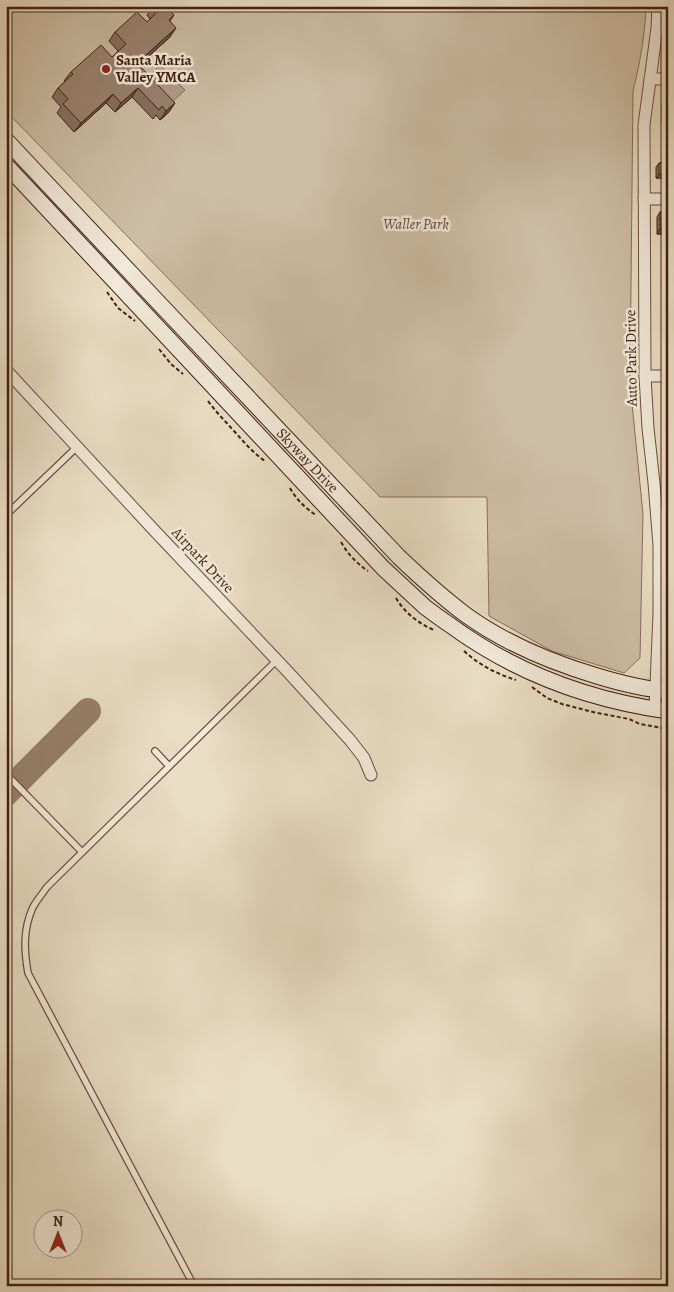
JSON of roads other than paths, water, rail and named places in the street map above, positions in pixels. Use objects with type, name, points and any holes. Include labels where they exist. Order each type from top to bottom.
[{"type":"main road","name":"Skyway Drive","points":[[6,140],[399,557],[431,588],[480,624],[535,654],[576,670],[662,691]]},
{"type":"main road","name":"Skyway Drive","points":[[6,165],[383,568],[426,608],[485,649],[543,678],[619,703],[661,710]]},
{"type":"street","name":"Auto Park Drive","points":[[658,6],[657,28],[644,125],[644,198],[645,376],[648,428],[663,551],[661,710]]},
{"type":"street","points":[[650,79],[668,79]]},
{"type":"street","points":[[644,198],[668,198]]},
{"type":"street","name":"Airpark Drive","points":[[6,370],[350,740],[364,758],[372,775]]},
{"type":"street","points":[[645,376],[668,376]]},
{"type":"lane","points":[[6,515],[77,447]]},
{"type":"lane","points":[[194,1286],[28,973],[24,951],[26,929],[34,907],[46,888],[277,660]]},
{"type":"lane","points":[[155,751],[169,766]]},
{"type":"lane","points":[[6,774],[82,852]]},
{"type":"place","name":"Santa Maria Valley YMCA","points":[[106,69]]},
{"type":"park label","name":"Waller Park","points":[[416,224]]}]
